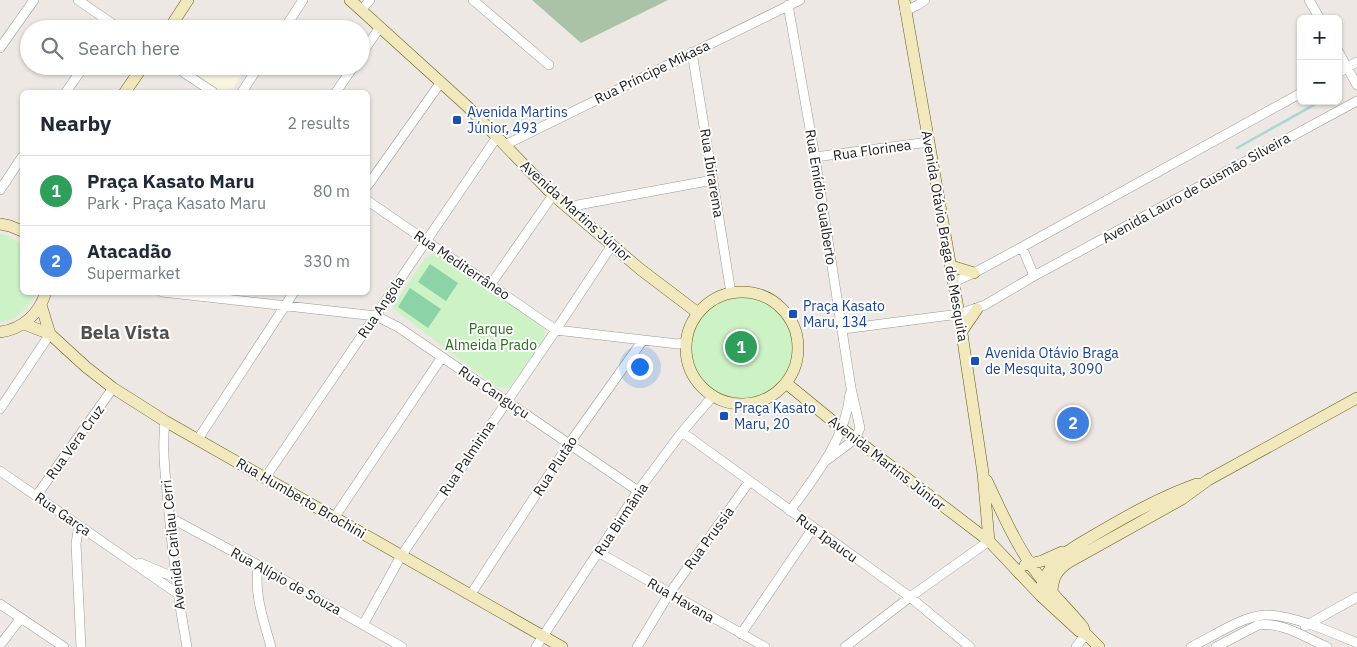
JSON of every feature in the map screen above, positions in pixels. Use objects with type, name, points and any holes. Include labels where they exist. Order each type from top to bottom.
[{"type":"street","points":[[0,48],[34,0]]},
{"type":"street","points":[[174,20],[188,0]]},
{"type":"street","points":[[290,20],[303,0]]},
{"type":"street","name":"Avenida Martins Júnior","points":[[350,0],[441,82],[553,195],[612,245],[698,313]]},
{"type":"street","points":[[361,10],[370,0]]},
{"type":"street","points":[[473,0],[549,65]]},
{"type":"street","name":"Rua Príncipe Mikasa","points":[[501,141],[800,0]]},
{"type":"street","points":[[905,5],[918,6],[925,0]]},
{"type":"street","points":[[1309,0],[1318,15]]},
{"type":"street","points":[[83,2],[105,20]]},
{"type":"street","name":"Rua Emídio Gualberto","points":[[788,5],[815,157],[851,388],[860,428],[855,439],[827,460]]},
{"type":"street","name":"Avenida Otávio Braga de Mesquita","points":[[905,5],[962,331],[983,473],[989,541]]},
{"type":"street","points":[[370,42],[380,27]]},
{"type":"street","name":"Rua Ibirarema","points":[[692,52],[731,293]]},
{"type":"street","points":[[1342,58],[1357,85]]},
{"type":"street","points":[[1342,71],[1357,62]]},
{"type":"street","points":[[67,90],[78,75]]},
{"type":"street","points":[[126,90],[137,75]]},
{"type":"street","points":[[188,75],[210,90]]},
{"type":"street","points":[[243,90],[254,75]]},
{"type":"street","points":[[337,90],[348,75]]},
{"type":"street","points":[[370,182],[441,82]]},
{"type":"street","points":[[954,282],[1022,247],[1297,96]]},
{"type":"street","name":"Avenida Lauro de Gusmão Silveira","points":[[843,329],[959,314],[977,308],[1357,101]]},
{"type":"street","name":"Rua Angola","points":[[265,478],[426,241],[501,141]]},
{"type":"street","name":"Rua Florinea","points":[[815,157],[928,142]]},
{"type":"street","points":[[0,190],[20,160]]},
{"type":"street","points":[[567,207],[713,180]]},
{"type":"street","points":[[491,284],[553,195]]},
{"type":"street","name":"Rua Mediterrâneo","points":[[370,203],[556,330]]},
{"type":"street","points":[[0,224],[20,231]]},
{"type":"street","name":"Rua Palmirina","points":[[363,625],[401,556],[612,245]]},
{"type":"street","points":[[1022,247],[1034,276]]},
{"type":"street","points":[[951,266],[974,273]]},
{"type":"street","points":[[746,292],[763,296],[776,303],[788,314],[796,330],[798,344],[798,358],[786,383],[774,394],[745,404],[734,403],[714,396],[703,388],[694,377],[687,355],[689,330],[698,313],[715,299],[731,293],[746,292]]},
{"type":"street","points":[[0,332],[8,331],[24,324],[41,305],[45,295]]},
{"type":"street","name":"Rua Canguçu","points":[[210,295],[376,316],[398,327],[638,491]]},
{"type":"street","points":[[198,439],[292,295]]},
{"type":"street","points":[[0,409],[50,334],[41,305]]},
{"type":"street","points":[[962,331],[977,308]]},
{"type":"street","name":"Rua Humberto Brochini","points":[[24,324],[50,334],[86,367],[113,388],[169,423],[562,647]]},
{"type":"street","points":[[556,330],[678,344],[687,342]]},
{"type":"street","name":"Rua Plutão","points":[[471,594],[569,444],[643,340]]},
{"type":"street","points":[[334,518],[442,357]]},
{"type":"street","name":"Avenida Martins Júnior","points":[[786,383],[855,439],[989,541]]},
{"type":"street","name":"Rua Vera Cruz","points":[[37,496],[113,388]]},
{"type":"street","name":"Rua Emídio Gualberto","points":[[790,511],[827,460],[848,410],[851,388]]},
{"type":"street","name":"Rua Birmânia","points":[[536,647],[638,491],[682,432],[714,396]]},
{"type":"street","points":[[1052,591],[1052,581],[1068,562],[1182,499],[1208,480],[1357,398]]},
{"type":"street","name":"Avenida Carilau Cerri","points":[[169,423],[162,442],[176,578],[187,647]]},
{"type":"street","name":"Rua Ipaucu","points":[[682,432],[910,597],[970,647]]},
{"type":"street","name":"Rua Garça","points":[[0,471],[178,594]]},
{"type":"street","name":"Avenida Otávio Braga de Mesquita","points":[[983,473],[1028,565]]},
{"type":"street","points":[[1028,565],[1042,561],[1077,545],[1178,490],[1208,480]]},
{"type":"street","name":"Rua Prussia","points":[[637,647],[669,594],[749,482]]},
{"type":"street","name":"Rua Alípio de Souza","points":[[169,517],[402,647]]},
{"type":"street","points":[[80,647],[76,544],[81,527]]},
{"type":"street","points":[[741,634],[813,528]]},
{"type":"street","points":[[989,541],[1028,565],[1083,627],[1095,646]]},
{"type":"street","points":[[989,541],[1040,595],[1079,631],[1086,634]]},
{"type":"street","points":[[845,647],[910,597],[989,541]]},
{"type":"street","points":[[1040,595],[1042,581],[1058,560],[1077,545]]},
{"type":"street","name":"Rua Havana","points":[[598,552],[669,594],[766,647]]},
{"type":"street","name":"Rua Garça","points":[[126,558],[176,578]]},
{"type":"street","points":[[258,565],[257,598],[272,647]]},
{"type":"street","points":[[1297,633],[1306,624],[1357,597]]},
{"type":"street","points":[[0,604],[64,647]]},
{"type":"street","points":[[1191,647],[1238,624],[1265,615],[1288,617],[1357,644]]},
{"type":"street","points":[[0,646],[21,618]]},
{"type":"street","points":[[1213,636],[1220,646],[1258,625],[1264,624],[1280,626],[1327,647]]},
{"type":"street","points":[[1076,647],[1086,634]]},
{"type":"shaded area","points":[[197,75],[242,75],[233,88],[218,90]]},
{"type":"green space","points":[[532,0],[668,0],[581,43]]},
{"type":"green space","points":[[0,234],[6,235],[20,243],[20,295],[35,295],[30,303],[17,316],[0,322]]},
{"type":"green space","name":"Parque Almeida Prado","points":[[436,253],[545,329],[543,343],[509,388],[497,387],[392,308],[425,258]]},
{"type":"green space","points":[[430,264],[458,283],[446,301],[418,282]]},
{"type":"green space","points":[[410,288],[441,309],[428,328],[398,307]]},
{"type":"green space","points":[[742,292],[753,293],[763,297],[781,309],[793,327],[797,337],[797,359],[793,369],[781,387],[763,399],[753,403],[742,404],[731,403],[721,399],[703,387],[691,369],[687,359],[686,348],[687,337],[691,327],[703,309],[721,297],[731,293]]},
{"type":"waterway","points":[[1237,148],[1314,105]]},
{"type":"place","name":"Avenida Martins Júnior, 493","points":[[457,120]]},
{"type":"place","name":"Praça Kasato Maru, 134","points":[[793,314]]},
{"type":"place","name":"Praça Kasato Maru","points":[[741,347]]},
{"type":"place","name":"Avenida Otávio Braga de Mesquita, 3090","points":[[975,361]]},
{"type":"place","name":"Praça Kasato Maru, 20","points":[[724,416]]},
{"type":"place","name":"Atacadão","points":[[1073,423]]},
{"type":"district","name":"Bela Vista","points":[[125,332]]}]
